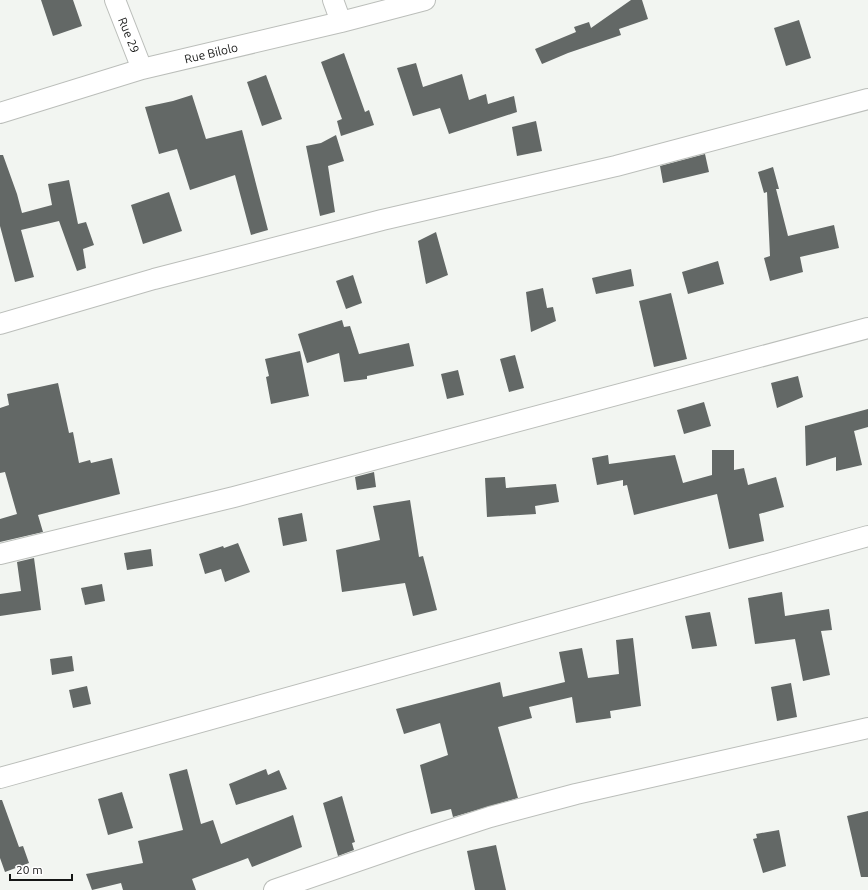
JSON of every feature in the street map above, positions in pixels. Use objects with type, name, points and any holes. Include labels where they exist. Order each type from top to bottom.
[{"type":"street","name":"Rue 29","points":[[115,0],[142,69]]},
{"type":"street","points":[[333,0],[341,22]]},
{"type":"street","name":"Rue Bilolo","points":[[0,113],[142,69],[341,22],[425,0]]},
{"type":"street","points":[[0,324],[154,279],[382,220],[616,166],[868,99]]},
{"type":"street","points":[[0,554],[234,497],[868,328]]},
{"type":"street","points":[[0,778],[868,536]]},
{"type":"street","points":[[274,890],[476,822],[576,794],[868,728]]},
{"type":"building","points":[[41,0],[73,0],[82,26],[53,36]]},
{"type":"building","points":[[631,0],[642,0],[648,19],[619,29],[621,35],[568,53],[542,64],[535,49],[576,32],[574,27],[589,22],[591,28]]},
{"type":"building","points":[[799,20],[811,58],[786,66],[774,28]]},
{"type":"building","points":[[344,53],[365,112],[369,110],[374,125],[341,136],[337,121],[342,119],[321,62]]},
{"type":"building","points":[[416,63],[423,87],[462,74],[469,100],[486,94],[488,104],[514,96],[517,112],[449,134],[440,108],[413,116],[397,68]]},
{"type":"building","points":[[266,75],[282,119],[262,126],[247,82]]},
{"type":"building","points":[[192,95],[206,139],[242,130],[268,230],[251,235],[235,175],[190,190],[177,149],[159,154],[145,107]]},
{"type":"building","points":[[536,121],[542,151],[517,156],[512,127]]},
{"type":"building","points":[[336,135],[344,161],[328,166],[335,212],[320,216],[306,146],[321,143]]},
{"type":"building","points":[[705,154],[709,172],[663,183],[660,166]]},
{"type":"building","points":[[0,155],[3,155],[22,213],[52,205],[48,184],[69,180],[78,224],[86,222],[94,245],[83,249],[86,268],[77,271],[59,221],[21,230],[34,277],[15,282],[0,226]]},
{"type":"building","points":[[773,167],[779,189],[776,189],[788,236],[834,225],[839,248],[800,257],[803,272],[770,281],[764,258],[770,256],[767,192],[764,193],[758,172]]},
{"type":"building","points":[[169,192],[182,231],[143,244],[131,205]]},
{"type":"building","points":[[436,232],[448,275],[426,284],[418,241]]},
{"type":"building","points":[[718,261],[724,284],[688,294],[682,272]]},
{"type":"building","points":[[631,269],[634,286],[596,294],[592,278]]},
{"type":"building","points":[[353,275],[362,303],[346,309],[336,281]]},
{"type":"building","points":[[543,288],[547,308],[553,307],[556,321],[531,332],[526,292]]},
{"type":"building","points":[[671,293],[687,359],[654,367],[639,301]]},
{"type":"building","points":[[342,320],[344,327],[350,326],[359,354],[409,343],[414,366],[367,376],[367,379],[344,382],[339,353],[307,363],[298,334]]},
{"type":"building","points":[[300,351],[309,396],[271,404],[266,377],[269,376],[265,359]]},
{"type":"building","points":[[515,355],[524,388],[509,392],[500,359]]},
{"type":"building","points":[[458,370],[464,395],[447,399],[441,374]]},
{"type":"building","points":[[798,376],[803,397],[777,408],[771,383]]},
{"type":"building","points":[[58,383],[69,433],[73,432],[79,463],[90,460],[91,463],[112,458],[120,494],[38,515],[43,532],[0,542],[0,519],[17,514],[5,472],[0,473],[0,408],[9,405],[7,394]]},
{"type":"building","points":[[704,402],[711,426],[684,434],[677,410]]},
{"type":"building","points":[[868,409],[868,427],[854,431],[862,465],[836,471],[836,457],[806,466],[805,426]]},
{"type":"building","points":[[712,450],[734,450],[734,470],[744,468],[748,485],[776,477],[784,507],[759,514],[764,541],[729,549],[717,494],[634,515],[627,485],[623,486],[623,480],[597,485],[592,458],[608,455],[609,464],[675,455],[683,483],[712,475]]},
{"type":"building","points":[[374,472],[376,487],[357,490],[355,477]]},
{"type":"building","points":[[505,477],[506,488],[556,484],[559,502],[535,506],[536,514],[487,517],[485,478]]},
{"type":"building","points":[[410,500],[419,557],[423,556],[437,610],[413,616],[405,583],[342,592],[336,550],[380,540],[373,506]]},
{"type":"building","points":[[302,513],[307,541],[283,546],[278,518]]},
{"type":"building","points":[[238,543],[250,572],[225,582],[221,569],[205,574],[199,554]]},
{"type":"building","points":[[151,549],[153,566],[127,570],[124,553]]},
{"type":"building","points":[[34,558],[41,610],[0,616],[0,594],[21,591],[17,562]]},
{"type":"building","points":[[102,584],[105,601],[85,605],[81,588]]},
{"type":"building","points":[[782,592],[785,616],[829,609],[832,630],[821,631],[830,675],[803,681],[795,639],[755,644],[748,598]]},
{"type":"building","points":[[710,612],[717,646],[692,649],[685,616]]},
{"type":"building","points":[[633,638],[641,706],[610,711],[611,718],[576,723],[572,697],[529,707],[532,718],[498,727],[518,798],[453,817],[451,809],[431,814],[420,765],[448,755],[440,723],[404,734],[396,709],[500,682],[503,697],[565,682],[559,652],[582,648],[588,678],[619,674],[616,640]]},
{"type":"building","points":[[72,656],[74,671],[52,675],[50,659]]},
{"type":"building","points":[[791,683],[797,717],[777,721],[771,687]]},
{"type":"building","points":[[87,686],[91,704],[73,708],[69,690]]},
{"type":"building","points":[[187,769],[201,824],[213,820],[221,844],[293,815],[302,847],[252,867],[248,858],[192,879],[196,890],[123,890],[121,883],[92,890],[86,874],[143,863],[138,841],[183,830],[169,774]]},
{"type":"building","points":[[266,769],[268,775],[279,770],[287,789],[236,805],[229,784]]},
{"type":"building","points":[[122,792],[133,828],[108,835],[98,799]]},
{"type":"building","points":[[342,796],[355,842],[352,843],[354,850],[338,856],[323,803]]},
{"type":"building","points":[[0,800],[2,800],[19,847],[23,846],[29,863],[5,872],[0,858]]},
{"type":"building","points":[[868,811],[868,877],[861,877],[847,816]]},
{"type":"building","points":[[779,830],[786,866],[763,873],[753,839],[757,838],[756,834]]},
{"type":"building","points":[[496,845],[506,890],[475,890],[467,851]]}]
